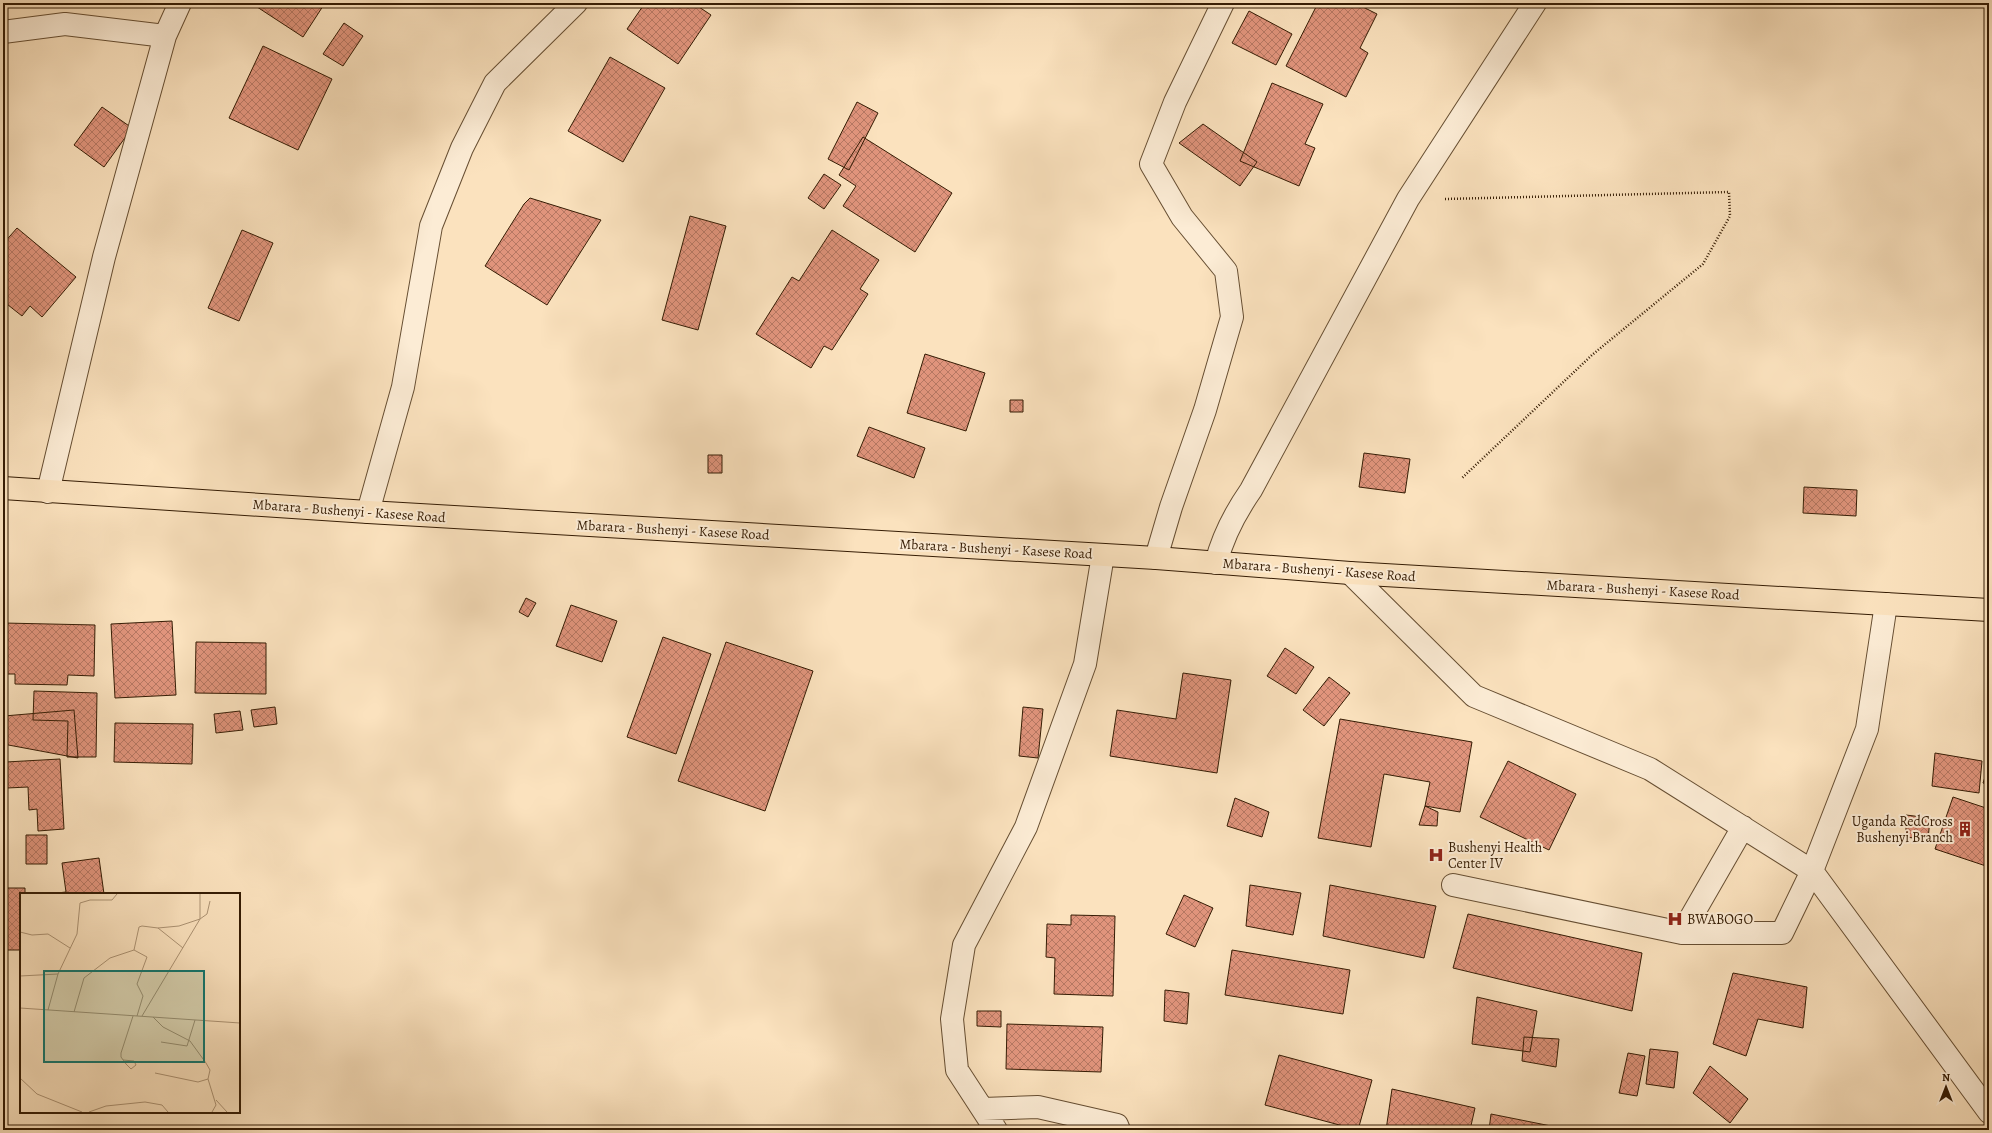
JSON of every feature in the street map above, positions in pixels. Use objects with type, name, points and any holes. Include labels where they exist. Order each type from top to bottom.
[{"type":"main road","name":"Mbarara - Bushenyi - Kasese Road","points":[[3,488],[368,512],[1156,558],[1350,573],[1989,610]]},
{"type":"street","points":[[48,492],[104,257],[165,36],[180,3]]},
{"type":"street","points":[[368,512],[403,387],[431,226],[462,148],[495,83],[576,3]]},
{"type":"street","points":[[1156,558],[1171,507],[1205,410],[1232,317],[1226,270],[1182,217],[1151,164],[1175,102],[1223,3]]},
{"type":"street","points":[[1216,563],[1221,542],[1237,510],[1251,490],[1408,200],[1535,3]]},
{"type":"street","points":[[3,32],[65,24],[165,36]]},
{"type":"street","points":[[996,1130],[957,1070],[952,1019],[964,945],[1026,828],[1085,664],[1103,555]]},
{"type":"street","points":[[1350,573],[1474,696],[1650,768],[1812,871],[1989,1112]]},
{"type":"street","points":[[1453,885],[1682,932],[1782,932],[1812,871],[1867,729],[1886,604]]},
{"type":"street","points":[[1682,932],[1743,828]]},
{"type":"street","points":[[983,1109],[1038,1107],[1117,1125],[1120,1130]]},
{"type":"path","points":[[1408,200],[1729,192],[1730,216],[1704,264],[1592,355],[1462,478]]},
{"type":"building","points":[[251,3],[325,3],[303,37]]},
{"type":"building","points":[[645,3],[693,3],[711,15],[678,64],[627,29]]},
{"type":"building","points":[[1318,3],[1355,3],[1377,14],[1360,48],[1368,53],[1346,97],[1286,66]]},
{"type":"building","points":[[1249,11],[1292,34],[1276,65],[1232,43]]},
{"type":"building","points":[[344,23],[363,36],[343,66],[323,54]]},
{"type":"building","points":[[263,46],[332,79],[298,150],[229,118]]},
{"type":"building","points":[[610,57],[665,88],[623,162],[568,131]]},
{"type":"building","points":[[1272,83],[1323,104],[1305,144],[1315,148],[1299,186],[1240,161]]},
{"type":"building","points":[[857,102],[878,113],[849,170],[828,159]]},
{"type":"building","points":[[102,107],[132,128],[104,167],[74,145]]},
{"type":"building","points":[[1203,124],[1257,162],[1240,186],[1179,143]]},
{"type":"building","points":[[863,137],[952,193],[915,252],[843,206],[856,186],[839,175]]},
{"type":"building","points":[[824,174],[841,185],[824,209],[808,198]]},
{"type":"building","points":[[530,198],[601,220],[547,305],[485,266],[524,204]]},
{"type":"building","points":[[690,216],[726,226],[698,330],[662,320]]},
{"type":"building","points":[[17,228],[76,277],[42,317],[30,306],[22,316],[3,301],[3,289],[6,286],[3,284],[3,244]]},
{"type":"building","points":[[242,230],[273,243],[239,321],[208,308]]},
{"type":"building","points":[[832,230],[879,260],[860,289],[868,294],[832,350],[824,346],[811,368],[756,334],[792,277],[799,281]]},
{"type":"building","points":[[925,354],[985,373],[966,431],[907,413]]},
{"type":"building","points":[[1010,400],[1023,400],[1023,412],[1010,412]]},
{"type":"building","points":[[869,427],[925,448],[914,478],[857,456]]},
{"type":"building","points":[[1364,453],[1410,459],[1405,493],[1359,487]]},
{"type":"building","points":[[708,455],[722,455],[722,473],[708,473]]},
{"type":"building","points":[[1804,487],[1857,490],[1856,516],[1803,513]]},
{"type":"building","points":[[526,598],[536,603],[528,617],[519,612]]},
{"type":"building","points":[[571,605],[617,621],[602,662],[556,646]]},
{"type":"building","points":[[172,621],[176,695],[115,698],[111,624]]},
{"type":"building","points":[[4,623],[95,625],[94,676],[68,675],[67,685],[15,684],[15,674],[4,674]]},
{"type":"building","points":[[663,637],[711,654],[676,754],[627,737]]},
{"type":"building","points":[[196,642],[266,643],[266,694],[195,693]]},
{"type":"building","points":[[726,642],[813,671],[765,811],[678,781]]},
{"type":"building","points":[[1285,648],[1314,667],[1296,694],[1267,676]]},
{"type":"building","points":[[1183,673],[1231,680],[1217,773],[1110,756],[1117,710],[1176,719]]},
{"type":"building","points":[[1329,677],[1350,693],[1324,726],[1303,710]]},
{"type":"building","points":[[34,691],[97,693],[96,757],[67,757],[68,721],[33,720]]},
{"type":"building","points":[[275,707],[277,724],[254,727],[251,710]]},
{"type":"building","points":[[1023,707],[1043,709],[1038,758],[1019,756]]},
{"type":"building","points":[[74,710],[78,758],[3,744],[4,716]]},
{"type":"building","points":[[240,711],[243,730],[216,733],[214,714]]},
{"type":"building","points":[[1340,719],[1472,742],[1460,812],[1425,806],[1430,782],[1384,774],[1371,847],[1318,838]]},
{"type":"building","points":[[115,723],[193,724],[192,764],[114,762]]},
{"type":"building","points":[[1935,753],[1982,761],[1979,793],[1932,786]]},
{"type":"building","points":[[60,759],[64,829],[38,831],[37,809],[29,810],[28,787],[7,788],[6,762]]},
{"type":"building","points":[[1508,761],[1576,794],[1549,850],[1480,817]]},
{"type":"building","name":"Uganda RedCross Bushenyi Branch","points":[[1989,765],[1989,785],[1983,783]]},
{"type":"building","name":"Uganda RedCross Bushenyi Branch","points":[[1953,797],[1989,809],[1989,867],[1935,849]]},
{"type":"building","points":[[1235,798],[1269,812],[1262,837],[1227,826]]},
{"type":"building","points":[[1425,806],[1438,812],[1437,826],[1419,825]]},
{"type":"building","points":[[1906,815],[1930,818],[1928,840],[1906,837]]},
{"type":"building","points":[[26,835],[47,835],[47,864],[26,864]]},
{"type":"building","points":[[99,858],[104,893],[57,893],[66,892],[62,863]]},
{"type":"building","points":[[1250,885],[1301,893],[1293,935],[1246,926]]},
{"type":"building","points":[[1330,885],[1436,906],[1424,958],[1323,936]]},
{"type":"building","points":[[3,888],[25,888],[25,893],[20,893],[20,950],[3,950]]},
{"type":"building","points":[[1184,895],[1213,908],[1195,947],[1166,934]]},
{"type":"building","points":[[1468,914],[1642,953],[1632,1011],[1453,968]]},
{"type":"building","points":[[1071,915],[1115,916],[1113,996],[1054,994],[1055,958],[1046,957],[1047,924],[1071,925]]},
{"type":"building","points":[[1232,950],[1350,970],[1343,1014],[1225,995]]},
{"type":"building","points":[[1733,973],[1807,987],[1803,1028],[1758,1019],[1746,1056],[1713,1044]]},
{"type":"building","points":[[1165,990],[1189,993],[1187,1024],[1164,1021]]},
{"type":"building","points":[[1477,997],[1537,1011],[1530,1052],[1472,1044]]},
{"type":"building","points":[[977,1011],[1001,1011],[1001,1027],[977,1026]]},
{"type":"building","points":[[1007,1024],[1103,1027],[1101,1072],[1006,1069]]},
{"type":"building","points":[[1524,1037],[1559,1039],[1556,1067],[1522,1061]]},
{"type":"building","points":[[1650,1049],[1678,1052],[1674,1088],[1646,1084]]},
{"type":"building","points":[[1628,1053],[1645,1056],[1637,1096],[1619,1093]]},
{"type":"building","points":[[1279,1055],[1372,1080],[1358,1130],[1265,1105]]},
{"type":"building","points":[[1710,1066],[1748,1099],[1730,1123],[1693,1093]]},
{"type":"building","points":[[1392,1089],[1475,1108],[1470,1130],[1386,1130]]},
{"type":"building","points":[[1491,1114],[1571,1130],[1489,1130]]},
{"type":"place","name":"Uganda RedCross Bushenyi Branch","points":[[1965,829]]},
{"type":"place","name":"Bushenyi Health Center IV","points":[[1436,855]]},
{"type":"place","name":"BWABOGO","points":[[1675,919]]}]
